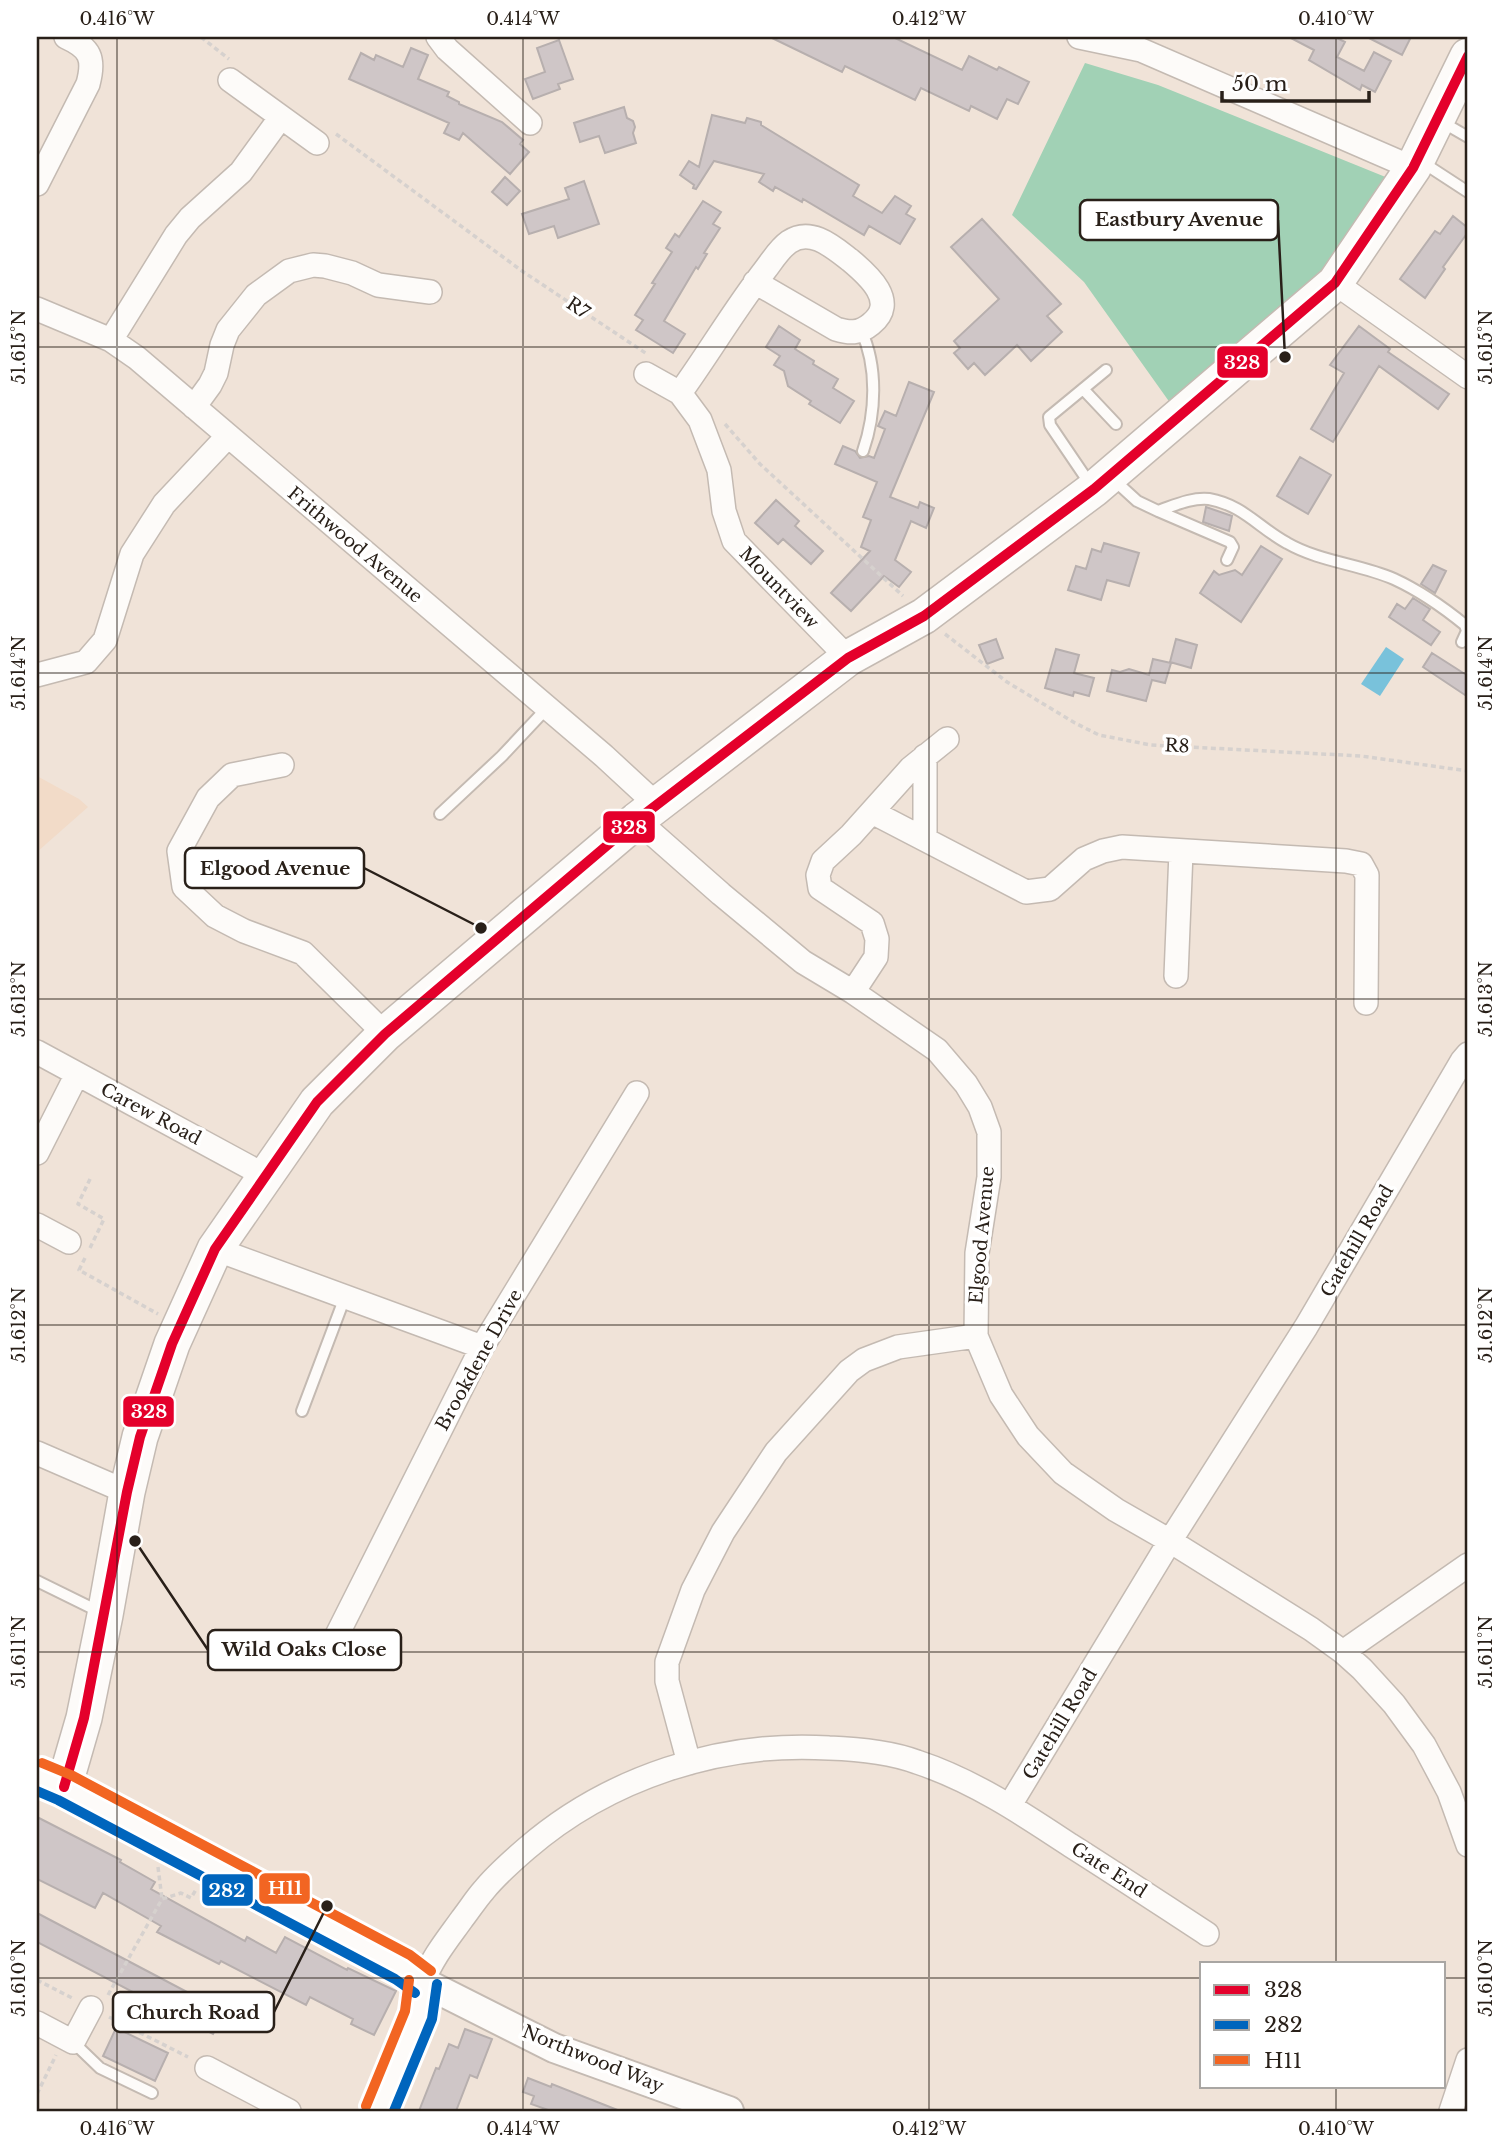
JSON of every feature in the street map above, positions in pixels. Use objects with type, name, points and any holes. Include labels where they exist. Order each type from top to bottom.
[{"type":"main road","points":[[379,2111],[419,2015],[423,1982],[403,1967],[50,1781],[84,1718],[140,1437],[180,1326],[215,1249],[317,1102],[386,1034],[647,813],[848,658],[924,615],[1102,483],[1335,283],[1415,163],[1468,56]]},
{"type":"street","points":[[37,184],[89,84],[92,72],[91,60],[86,50],[66,37]]},
{"type":"street","points":[[438,37],[447,49],[530,123]]},
{"type":"street","points":[[1079,37],[1144,43],[1415,163]]},
{"type":"street","points":[[234,73],[281,117],[322,135]]},
{"type":"street","points":[[111,340],[176,235],[190,218],[242,172],[281,117]]},
{"type":"street","points":[[680,393],[755,282],[788,243],[806,237],[828,243],[867,274],[879,290],[879,313],[875,321],[861,330],[852,333],[836,329],[755,282]]},
{"type":"street","points":[[194,407],[216,373],[228,330],[257,295],[289,271],[313,265],[325,266],[352,273],[377,285],[430,292]]},
{"type":"street","points":[[1335,283],[1468,377]]},
{"type":"street","name":"Frithwood Avenue","points":[[37,309],[111,340],[137,358],[547,708],[647,813]]},
{"type":"street","name":"Mountview","points":[[651,367],[680,393],[700,420],[719,470],[724,511],[734,541],[848,658]]},
{"type":"street","points":[[37,675],[86,662],[105,640],[132,554],[164,504],[227,437]]},
{"type":"street","points":[[853,992],[876,957],[877,939],[872,923],[820,888],[818,875],[823,861],[911,768],[947,739]]},
{"type":"street","points":[[925,757],[925,839]]},
{"type":"street","points":[[282,765],[232,775],[208,798],[180,851],[184,887],[215,916],[244,931],[303,953],[386,1034]]},
{"type":"street","points":[[872,812],[1026,892],[1050,889],[1084,859],[1122,847],[1361,864],[1367,875],[1366,1003]]},
{"type":"street","name":"Elgood Avenue","points":[[647,813],[721,894],[803,962],[853,992],[937,1051],[966,1084],[980,1107],[989,1132],[989,1177],[977,1253],[976,1336],[1001,1395],[1028,1436],[1063,1473],[1116,1510],[1311,1629],[1343,1652],[1394,1704],[1424,1745],[1449,1792],[1468,1845]]},
{"type":"street","points":[[1176,976],[1181,852]]},
{"type":"street","name":"Carew Road","points":[[37,1052],[264,1175]]},
{"type":"street","name":"Gatehill Road","points":[[1010,1805],[1170,1542],[1306,1327],[1468,1054]]},
{"type":"street","points":[[37,1153],[77,1074]]},
{"type":"street","name":"Brookdene Drive","points":[[337,1635],[482,1347],[636,1093]]},
{"type":"street","points":[[37,1224],[69,1242]]},
{"type":"street","points":[[215,1249],[482,1347]]},
{"type":"street","points":[[689,1763],[667,1681],[667,1662],[693,1590],[723,1532],[776,1452],[849,1371],[864,1360],[898,1347],[976,1336]]},
{"type":"street","points":[[37,1453],[127,1492]]},
{"type":"street","points":[[1343,1652],[1468,1565]]},
{"type":"street","points":[[423,1982],[430,1963],[485,1888],[534,1842],[562,1821],[621,1788],[689,1763],[740,1752],[784,1747],[851,1749],[916,1761],[1010,1805]]},
{"type":"street","name":"Gate End","points":[[1010,1805],[1207,1934]]},
{"type":"street","name":"Northwood Way","points":[[423,1982],[554,2048],[729,2111]]},
{"type":"street","points":[[37,2023],[69,2040],[94,2010]]},
{"type":"street","points":[[1451,2111],[1468,2060]]},
{"type":"street","points":[[198,2063],[289,2111]]},
{"type":"lane","points":[[1436,119],[1468,137]]},
{"type":"lane","points":[[1415,163],[1468,192]]},
{"type":"lane","points":[[861,330],[869,347],[872,365],[872,400],[863,451]]},
{"type":"lane","points":[[1106,370],[1049,417],[1050,425],[1102,483],[1230,542],[1233,547],[1227,560]]},
{"type":"lane","points":[[1083,389],[1116,424]]},
{"type":"lane","points":[[1158,511],[1206,499],[1232,505],[1288,544],[1325,559],[1393,579],[1436,602],[1465,625],[1467,631],[1462,642]]},
{"type":"lane","points":[[439,814],[502,757],[547,708]]},
{"type":"lane","points":[[302,1411],[345,1297]]},
{"type":"lane","points":[[37,1581],[105,1615]]},
{"type":"lane","points":[[69,2040],[100,2068],[152,2093]]},
{"type":"path","points":[[201,37],[234,73]]},
{"type":"path","name":"R7","points":[[322,135],[522,271],[651,367]]},
{"type":"path","points":[[724,423],[760,464],[924,615]]},
{"type":"path","name":"R8","points":[[924,615],[949,638],[1007,682],[1099,735],[1150,745],[1361,756],[1468,771]]},
{"type":"path","points":[[91,1177],[78,1204],[104,1219],[79,1270],[180,1326]]},
{"type":"path","points":[[94,2010],[162,1899],[181,1893],[191,1898],[210,1864]]},
{"type":"path","points":[[37,1980],[198,2063]]},
{"type":"path","points":[[37,2094],[69,2040]]},
{"type":"shaded area","points":[[37,776],[79,799],[88,807],[37,852]]},
{"type":"green space","points":[[1085,63],[1158,85],[1388,178],[1323,271],[1173,407],[1084,282],[1012,215]]},
{"type":"water","points":[[1386,647],[1404,659],[1380,696],[1361,684]]},
{"type":"building","points":[[770,37],[893,37],[962,70],[969,56],[1029,82],[1018,104],[1007,99],[997,119],[971,106],[969,111],[921,88],[915,100],[845,66],[842,72]]},
{"type":"building","points":[[1289,37],[1335,37],[1345,42],[1337,57],[1364,71],[1374,52],[1391,61],[1375,92],[1362,85],[1360,90],[1309,60],[1314,50]]},
{"type":"building","points":[[1367,37],[1411,37],[1402,55]]},
{"type":"building","points":[[559,40],[573,79],[558,84],[560,89],[533,99],[525,79],[545,72],[537,48]]},
{"type":"building","points":[[411,48],[428,55],[418,79],[449,92],[447,96],[459,104],[502,122],[523,140],[520,144],[529,152],[510,174],[463,133],[459,140],[444,133],[449,123],[349,79],[361,53],[374,60],[376,55],[403,67]]},
{"type":"building","points":[[624,107],[627,118],[633,121],[635,127],[633,133],[636,143],[605,153],[599,136],[580,142],[574,123]]},
{"type":"building","points":[[712,115],[745,123],[747,118],[761,122],[761,125],[859,185],[853,196],[882,213],[895,196],[911,206],[906,214],[915,219],[900,244],[869,226],[864,235],[803,199],[802,202],[775,187],[773,191],[759,182],[764,174],[714,161],[696,189],[693,188],[694,185],[680,175],[689,161],[699,167]]},
{"type":"building","points":[[505,177],[520,191],[507,205],[492,192]]},
{"type":"building","points":[[584,181],[599,224],[558,238],[554,226],[529,234],[522,214],[569,199],[565,188]]},
{"type":"building","points":[[703,201],[721,212],[713,224],[720,228],[704,253],[707,254],[698,269],[696,267],[664,321],[685,334],[673,353],[636,330],[643,320],[635,315],[672,252],[666,248],[675,234],[679,237]]},
{"type":"building","points":[[1453,216],[1468,228],[1468,232],[1425,298],[1400,279],[1435,231],[1440,234]]},
{"type":"building","points":[[982,219],[1061,304],[1047,316],[1062,332],[1031,361],[1017,345],[985,375],[974,363],[968,369],[954,353],[960,348],[954,341],[999,299],[951,247]]},
{"type":"building","points":[[779,326],[800,340],[795,349],[838,379],[833,388],[854,401],[840,423],[809,404],[811,401],[788,386],[784,371],[774,365],[780,356],[766,347]]},
{"type":"building","points":[[1359,326],[1390,349],[1388,352],[1449,394],[1438,409],[1379,366],[1333,442],[1311,429],[1344,373],[1330,365]]},
{"type":"building","points":[[909,382],[934,392],[890,497],[918,508],[920,502],[934,508],[926,528],[911,521],[895,560],[911,572],[899,587],[884,576],[851,611],[831,593],[870,551],[861,547],[871,520],[863,517],[877,482],[835,464],[843,446],[855,451],[860,458],[874,458],[885,429],[878,426],[885,411],[896,416]]},
{"type":"building","points":[[1300,457],[1331,475],[1308,514],[1277,496]]},
{"type":"building","points":[[776,500],[799,521],[795,526],[823,551],[811,564],[783,539],[778,544],[755,523]]},
{"type":"building","points":[[1206,507],[1232,516],[1229,531],[1203,522]]},
{"type":"building","points":[[1104,543],[1139,553],[1129,586],[1107,580],[1101,600],[1068,590],[1076,566],[1086,569],[1092,549],[1101,552]]},
{"type":"building","points":[[1261,546],[1282,559],[1241,622],[1200,593],[1214,571],[1219,575],[1235,570],[1242,575]]},
{"type":"building","points":[[1433,565],[1446,571],[1435,593],[1421,584]]},
{"type":"building","points":[[1413,598],[1430,609],[1423,620],[1440,632],[1431,645],[1389,617],[1397,604],[1405,609]]},
{"type":"building","points":[[996,639],[1003,658],[987,664],[979,645]]},
{"type":"building","points":[[1176,639],[1197,645],[1191,668],[1170,662]]},
{"type":"building","points":[[1056,649],[1079,655],[1074,673],[1094,678],[1089,696],[1074,692],[1073,696],[1045,688]]},
{"type":"building","points":[[1432,653],[1468,676],[1468,697],[1423,667]]},
{"type":"building","points":[[1153,659],[1171,663],[1165,683],[1152,680],[1146,701],[1107,691],[1112,670],[1120,672],[1129,669],[1149,675]]},
{"type":"building","points":[[37,1817],[121,1860],[120,1862],[155,1882],[151,1889],[245,1941],[247,1937],[276,1953],[285,1937],[347,1970],[348,1968],[396,1991],[374,2035],[351,2024],[353,2019],[310,1997],[306,2005],[221,1961],[219,1964],[157,1932],[161,1926],[103,1893],[95,1908],[37,1879]]},
{"type":"building","points":[[37,1913],[225,2012],[213,2034],[37,1942]]},
{"type":"building","points":[[116,2028],[168,2053],[155,2081],[103,2056]]},
{"type":"building","points":[[465,2029],[492,2039],[477,2078],[470,2075],[456,2111],[419,2111],[449,2044],[458,2048]]},
{"type":"building","points":[[528,2078],[551,2087],[552,2084],[620,2111],[551,2111],[531,2104],[534,2096],[523,2092]]},
{"type":"transit line","name":"328","points":[[64,1787],[84,1718],[140,1437],[172,1344],[215,1249],[317,1102],[385,1034],[637,820],[848,658],[924,616],[1094,489],[1335,283],[1413,168],[1468,56]]},
{"type":"transit line","name":"H11","points":[[42,1763],[71,1775],[410,1955],[431,1971]]},
{"type":"transit line","name":"282","points":[[37,1791],[395,1979],[415,1993]]},
{"type":"transit line","name":"H11","points":[[366,2106],[405,2011],[409,1980]]},
{"type":"transit line","name":"282","points":[[394,2111],[432,2019],[437,1984]]},
{"type":"place","name":"Eastbury Avenue","points":[[1285,357]]},
{"type":"place","name":"Elgood Avenue","points":[[481,928]]},
{"type":"place","name":"Wild Oaks Close","points":[[135,1541]]},
{"type":"place","name":"Church Road","points":[[327,1906]]}]
